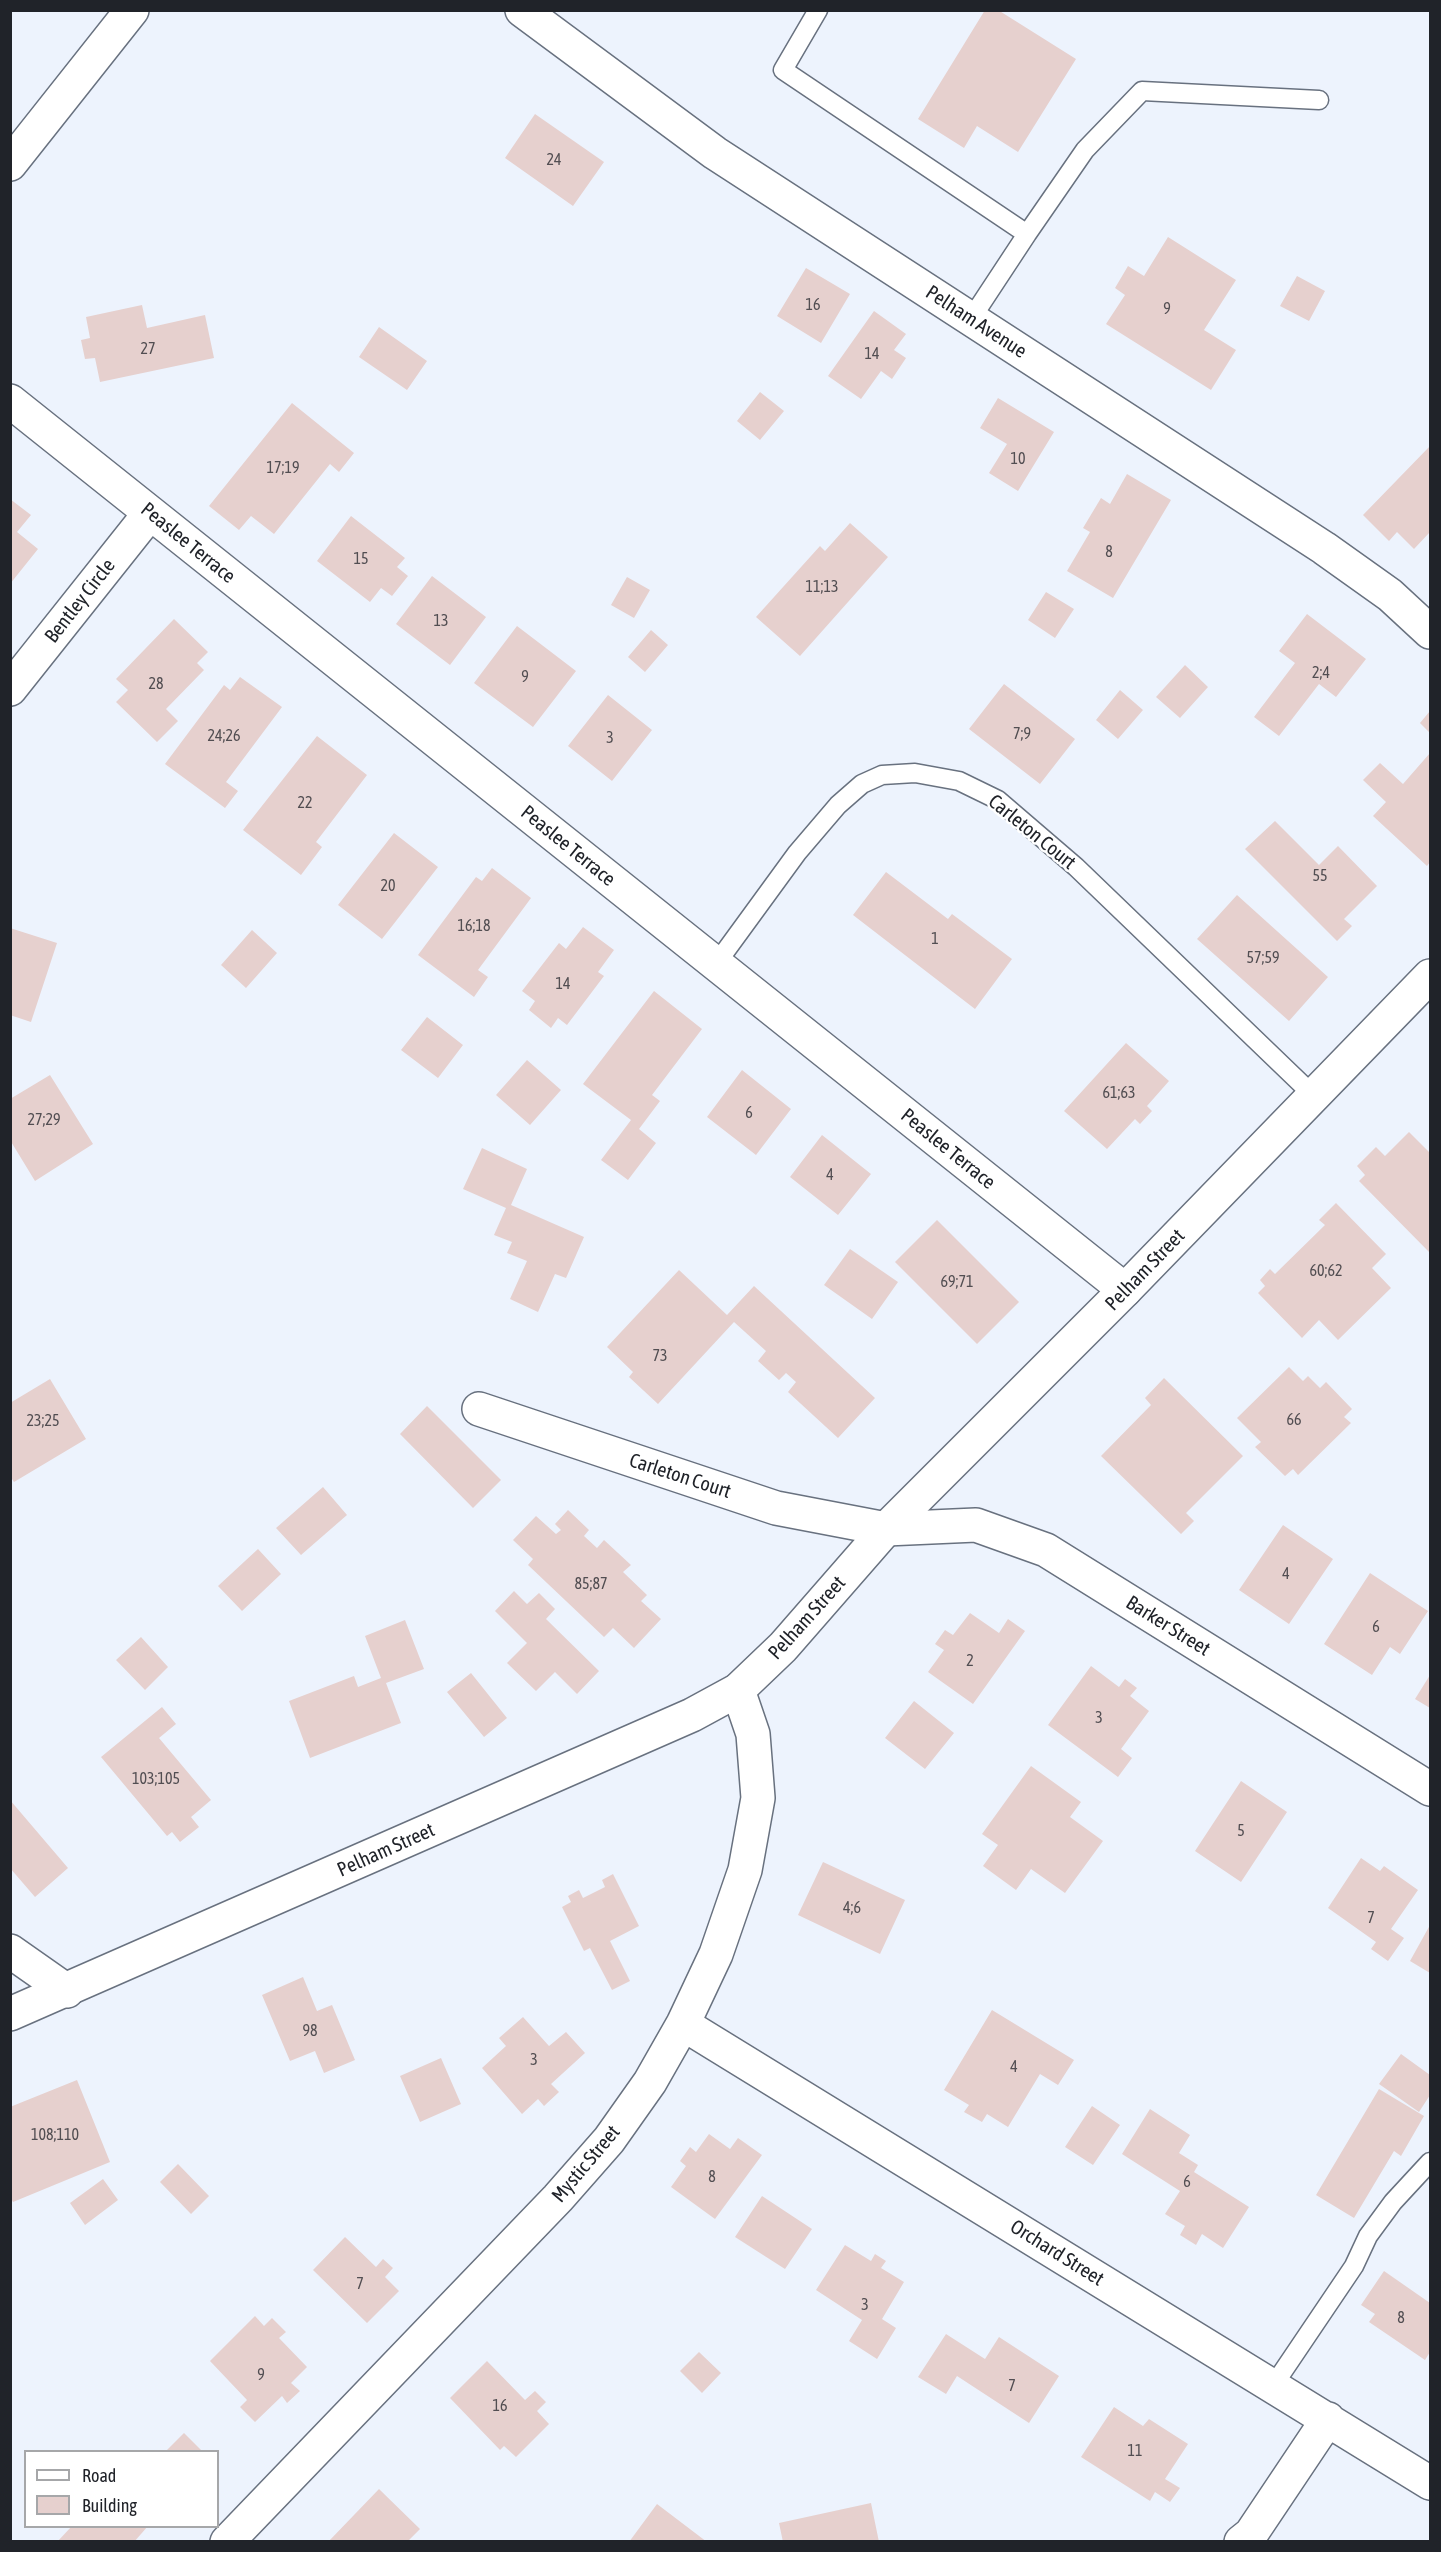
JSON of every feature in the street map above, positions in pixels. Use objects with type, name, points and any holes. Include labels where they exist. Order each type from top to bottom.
[{"type":"street","points":[[10,164],[132,10]]},
{"type":"street","name":"Pelham Avenue","points":[[522,10],[716,153],[1324,548],[1390,595],[1431,632]]},
{"type":"street","name":"Peaslee Terrace","points":[[10,401],[1125,1290]]},
{"type":"street","name":"Bentley Circle","points":[[10,690],[150,513]]},
{"type":"street","name":"Pelham Street","points":[[10,2014],[67,1991],[692,1715],[738,1690],[783,1647],[886,1529],[1125,1290],[1431,976]]},
{"type":"street","name":"Carleton Court","points":[[479,1409],[776,1508],[886,1529]]},
{"type":"street","name":"Barker Street","points":[[886,1529],[976,1525],[1046,1550],[1431,1789]]},
{"type":"street","name":"Mystic Street","points":[[227,2541],[558,2198],[609,2140],[650,2082],[683,2024],[716,1954],[745,1870],[758,1798],[753,1734],[738,1690]]},
{"type":"street","points":[[10,1951],[67,1991]]},
{"type":"street","name":"Orchard Street","points":[[683,2024],[1431,2482]]},
{"type":"street","points":[[1241,2541],[1251,2534],[1328,2419]]},
{"type":"lane","points":[[818,10],[783,69],[1026,234]]},
{"type":"lane","points":[[971,319],[1026,234],[1085,150],[1142,91],[1319,100]]},
{"type":"lane","name":"Carleton Court","points":[[716,964],[797,853],[838,805],[862,784],[882,775],[915,772],[959,781],[998,800],[1076,867],[1314,1096]]},
{"type":"lane","points":[[1273,2386],[1354,2266],[1368,2236],[1393,2202],[1431,2162]]},
{"type":"building","points":[[985,10],[998,10],[1076,59],[1018,152],[977,126],[964,148],[918,119]]},
{"type":"building","points":[[535,114],[604,162],[573,206],[505,158]]},
{"type":"building","points":[[1168,237],[1236,280],[1204,330],[1236,350],[1211,390],[1106,324],[1125,295],[1115,288],[1128,266],[1144,276]]},
{"type":"building","points":[[806,268],[850,294],[821,343],[777,316]]},
{"type":"building","points":[[1297,276],[1325,291],[1309,321],[1280,306]]},
{"type":"building","points":[[142,305],[147,328],[205,315],[214,358],[100,382],[95,358],[85,359],[81,340],[90,338],[86,317]]},
{"type":"building","points":[[874,311],[906,334],[894,350],[906,358],[892,379],[881,371],[861,399],[828,376]]},
{"type":"building","points":[[379,327],[427,361],[407,390],[359,357]]},
{"type":"building","points":[[760,392],[784,411],[760,440],[737,421]]},
{"type":"building","points":[[998,398],[1054,432],[1018,491],[989,473],[1007,444],[980,428]]},
{"type":"building","points":[[292,403],[354,453],[339,472],[330,464],[274,534],[251,516],[239,530],[209,506]]},
{"type":"building","points":[[1430,446],[1430,532],[1414,549],[1397,532],[1389,541],[1363,515]]},
{"type":"building","points":[[1127,474],[1171,500],[1113,598],[1067,571],[1090,532],[1083,528],[1101,498],[1110,504]]},
{"type":"building","points":[[10,499],[31,515],[17,532],[38,549],[10,584]]},
{"type":"building","points":[[351,516],[405,558],[397,567],[408,576],[392,596],[381,588],[370,602],[317,561]]},
{"type":"building","points":[[850,523],[888,557],[800,656],[756,617],[820,546],[825,551]]},
{"type":"building","points":[[432,576],[486,617],[450,665],[396,624]]},
{"type":"building","points":[[627,577],[650,590],[634,618],[611,605]]},
{"type":"building","points":[[1046,592],[1074,609],[1055,638],[1028,620]]},
{"type":"building","points":[[1307,614],[1366,659],[1336,697],[1319,684],[1279,736],[1254,717],[1295,663],[1279,651]]},
{"type":"building","points":[[174,619],[208,652],[197,663],[204,670],[166,709],[178,721],[157,742],[116,702],[128,690],[116,679]]},
{"type":"building","points":[[517,626],[576,671],[533,727],[474,683]]},
{"type":"building","points":[[651,630],[668,645],[645,672],[628,657]]},
{"type":"building","points":[[1185,665],[1208,687],[1180,718],[1156,697]]},
{"type":"building","points":[[240,677],[282,707],[226,782],[238,791],[225,808],[165,764],[224,685],[230,690]]},
{"type":"building","points":[[1004,684],[1075,739],[1040,784],[969,729]]},
{"type":"building","points":[[1120,690],[1143,710],[1118,739],[1096,720]]},
{"type":"building","points":[[608,695],[652,730],[612,781],[568,746]]},
{"type":"building","points":[[1430,711],[1430,733],[1420,723]]},
{"type":"building","points":[[317,736],[367,775],[316,842],[322,847],[301,875],[243,830]]},
{"type":"building","points":[[1430,753],[1430,862],[1427,866],[1373,816],[1386,802],[1363,780],[1380,763],[1403,784]]},
{"type":"building","points":[[1275,821],[1319,865],[1338,846],[1377,886],[1344,919],[1352,926],[1337,941],[1245,849]]},
{"type":"building","points":[[394,833],[438,867],[382,939],[338,905]]},
{"type":"building","points":[[492,868],[531,898],[478,970],[488,977],[474,997],[418,955],[476,877],[482,881]]},
{"type":"building","points":[[886,872],[948,919],[952,914],[1012,959],[975,1009],[853,915]]},
{"type":"building","points":[[1237,895],[1328,977],[1289,1021],[1197,939]]},
{"type":"building","points":[[583,927],[614,950],[598,972],[604,976],[567,1025],[558,1018],[551,1028],[529,1010],[535,1001],[522,991],[559,943],[566,949]]},
{"type":"building","points":[[10,928],[57,943],[31,1022],[10,1015]]},
{"type":"building","points":[[252,930],[277,953],[246,988],[221,965]]},
{"type":"building","points":[[654,991],[702,1029],[652,1095],[660,1101],[639,1129],[656,1143],[628,1180],[601,1160],[631,1120],[583,1084]]},
{"type":"building","points":[[427,1017],[463,1045],[438,1078],[401,1050]]},
{"type":"building","points":[[1126,1043],[1169,1081],[1147,1106],[1152,1111],[1140,1124],[1135,1119],[1107,1149],[1064,1111]]},
{"type":"building","points":[[527,1060],[561,1090],[530,1125],[496,1095]]},
{"type":"building","points":[[742,1070],[791,1109],[756,1155],[707,1117]]},
{"type":"building","points":[[50,1075],[93,1144],[35,1181],[10,1140],[10,1099]]},
{"type":"building","points":[[1409,1132],[1430,1153],[1430,1253],[1359,1181],[1365,1175],[1357,1166],[1376,1147],[1385,1156]]},
{"type":"building","points":[[822,1135],[871,1174],[838,1215],[790,1177]]},
{"type":"building","points":[[482,1148],[527,1169],[511,1205],[584,1237],[566,1278],[555,1274],[538,1312],[510,1299],[527,1261],[507,1253],[512,1242],[494,1235],[506,1208],[463,1189]]},
{"type":"building","points":[[1336,1203],[1386,1254],[1372,1268],[1391,1288],[1338,1340],[1319,1320],[1302,1338],[1258,1293],[1265,1286],[1260,1280],[1270,1269],[1275,1274],[1325,1225],[1319,1220]]},
{"type":"building","points":[[937,1220],[1019,1302],[977,1344],[895,1262]]},
{"type":"building","points":[[850,1249],[898,1282],[872,1319],[824,1285]]},
{"type":"building","points":[[679,1270],[727,1315],[754,1286],[875,1398],[838,1438],[788,1392],[796,1382],[786,1373],[779,1380],[758,1361],[766,1351],[734,1322],[658,1404],[629,1377],[633,1372],[607,1347]]},
{"type":"building","points":[[1289,1367],[1303,1381],[1308,1376],[1320,1388],[1326,1382],[1352,1409],[1344,1417],[1351,1423],[1298,1475],[1293,1469],[1285,1476],[1255,1447],[1261,1442],[1237,1418]]},
{"type":"building","points":[[1164,1378],[1243,1456],[1186,1513],[1194,1521],[1181,1534],[1101,1456],[1151,1405],[1145,1398]]},
{"type":"building","points":[[50,1379],[86,1439],[14,1482],[10,1476],[10,1403]]},
{"type":"building","points":[[427,1406],[501,1480],[473,1508],[400,1434]]},
{"type":"building","points":[[323,1487],[347,1515],[301,1555],[276,1528]]},
{"type":"building","points":[[568,1510],[589,1530],[584,1536],[597,1548],[604,1540],[631,1565],[623,1572],[647,1595],[641,1601],[661,1619],[634,1648],[613,1628],[604,1637],[528,1565],[533,1559],[513,1540],[536,1516],[556,1534],[561,1530],[555,1524]]},
{"type":"building","points":[[1283,1525],[1333,1559],[1289,1624],[1239,1590]]},
{"type":"building","points":[[258,1549],[281,1574],[242,1611],[218,1586]]},
{"type":"building","points":[[1370,1573],[1428,1611],[1400,1654],[1390,1647],[1372,1675],[1324,1644]]},
{"type":"building","points":[[514,1591],[527,1604],[539,1593],[555,1609],[546,1619],[599,1671],[577,1694],[555,1672],[536,1691],[507,1663],[527,1643],[495,1611]]},
{"type":"building","points":[[970,1613],[999,1633],[1008,1619],[1025,1631],[973,1704],[928,1672],[944,1650],[935,1644],[945,1630],[953,1635]]},
{"type":"building","points":[[405,1620],[424,1669],[386,1683],[401,1723],[310,1758],[289,1701],[354,1676],[358,1687],[381,1678],[365,1636]]},
{"type":"building","points":[[141,1637],[168,1667],[145,1690],[116,1660]]},
{"type":"building","points":[[1091,1666],[1119,1687],[1125,1679],[1137,1688],[1130,1696],[1149,1711],[1121,1749],[1132,1758],[1118,1777],[1048,1725]]},
{"type":"building","points":[[471,1673],[507,1718],[484,1737],[447,1692]]},
{"type":"building","points":[[1430,1675],[1430,1708],[1415,1699]]},
{"type":"building","points":[[914,1701],[954,1733],[925,1769],[885,1738]]},
{"type":"building","points":[[162,1707],[176,1724],[159,1738],[211,1800],[191,1817],[199,1827],[180,1842],[172,1832],[167,1836],[101,1757]]},
{"type":"building","points":[[1031,1766],[1081,1802],[1070,1817],[1103,1841],[1065,1893],[1031,1869],[1016,1890],[983,1866],[998,1845],[982,1834]]},
{"type":"building","points":[[1241,1781],[1287,1812],[1241,1882],[1195,1851]]},
{"type":"building","points":[[10,1800],[68,1868],[35,1897],[10,1868]]},
{"type":"building","points":[[1361,1858],[1380,1871],[1384,1866],[1418,1890],[1391,1929],[1404,1938],[1388,1961],[1371,1949],[1376,1942],[1328,1908]]},
{"type":"building","points":[[823,1862],[905,1900],[880,1954],[798,1915]]},
{"type":"building","points":[[613,1874],[639,1926],[610,1941],[630,1981],[612,1990],[590,1948],[584,1951],[562,1907],[571,1902],[568,1896],[579,1890],[583,1898],[605,1887],[602,1880]]},
{"type":"building","points":[[1430,1925],[1430,1973],[1410,1961]]},
{"type":"building","points":[[303,1977],[317,2011],[332,2005],[355,2060],[324,2073],[315,2051],[290,2061],[262,1995]]},
{"type":"building","points":[[992,2010],[1074,2060],[1058,2085],[1040,2074],[1008,2127],[987,2114],[982,2122],[964,2112],[969,2105],[944,2090]]},
{"type":"building","points":[[523,2017],[549,2046],[566,2032],[585,2053],[551,2084],[559,2092],[544,2106],[538,2099],[522,2114],[482,2068],[506,2046],[499,2038]]},
{"type":"building","points":[[1401,2054],[1430,2075],[1430,2095],[1419,2112],[1379,2084]]},
{"type":"building","points":[[441,2058],[461,2104],[420,2122],[400,2076]]},
{"type":"building","points":[[77,2080],[110,2162],[13,2202],[10,2197],[10,2107]]},
{"type":"building","points":[[1379,2089],[1424,2116],[1401,2156],[1394,2151],[1354,2218],[1316,2195]]},
{"type":"building","points":[[1092,2106],[1120,2125],[1093,2165],[1065,2147]]},
{"type":"building","points":[[1150,2109],[1190,2135],[1179,2153],[1198,2165],[1194,2172],[1249,2207],[1223,2248],[1202,2234],[1196,2245],[1180,2235],[1185,2226],[1165,2214],[1180,2191],[1122,2154]]},
{"type":"building","points":[[709,2134],[730,2149],[738,2138],[762,2155],[715,2219],[671,2187],[686,2166],[680,2161],[690,2147],[696,2152]]},
{"type":"building","points":[[178,2164],[209,2196],[191,2214],[160,2182]]},
{"type":"building","points":[[103,2179],[118,2200],[85,2225],[70,2203]]},
{"type":"building","points":[[762,2196],[812,2229],[785,2269],[735,2237]]},
{"type":"building","points":[[345,2237],[376,2267],[383,2259],[393,2268],[385,2277],[399,2291],[367,2323],[313,2270]]},
{"type":"building","points":[[845,2245],[871,2261],[875,2254],[886,2261],[881,2268],[904,2282],[882,2319],[896,2328],[877,2359],[849,2341],[862,2320],[816,2290]]},
{"type":"building","points":[[1384,2271],[1430,2303],[1430,2352],[1425,2360],[1369,2322],[1375,2314],[1361,2305]]},
{"type":"building","points":[[255,2316],[264,2326],[272,2318],[286,2332],[279,2338],[307,2367],[291,2383],[300,2391],[287,2403],[282,2396],[255,2422],[240,2407],[247,2400],[210,2361]]},
{"type":"building","points":[[946,2334],[985,2359],[999,2337],[1059,2376],[1029,2423],[957,2376],[946,2394],[918,2377]]},
{"type":"building","points":[[699,2352],[721,2373],[702,2393],[680,2371]]},
{"type":"building","points":[[487,2361],[525,2400],[535,2391],[546,2402],[537,2411],[549,2424],[516,2457],[504,2446],[500,2450],[450,2398]]},
{"type":"building","points":[[1114,2407],[1143,2426],[1149,2419],[1188,2444],[1165,2479],[1180,2488],[1170,2502],[1155,2492],[1150,2501],[1081,2457]]},
{"type":"building","points":[[184,2433],[201,2450],[167,2450]]},
{"type":"building","points":[[379,2489],[420,2529],[407,2542],[328,2542]]},
{"type":"building","points":[[871,2503],[879,2542],[783,2542],[779,2523]]},
{"type":"building","points":[[657,2504],[707,2542],[629,2542]]},
{"type":"building","points":[[70,2528],[146,2528],[134,2542],[57,2542]]}]
